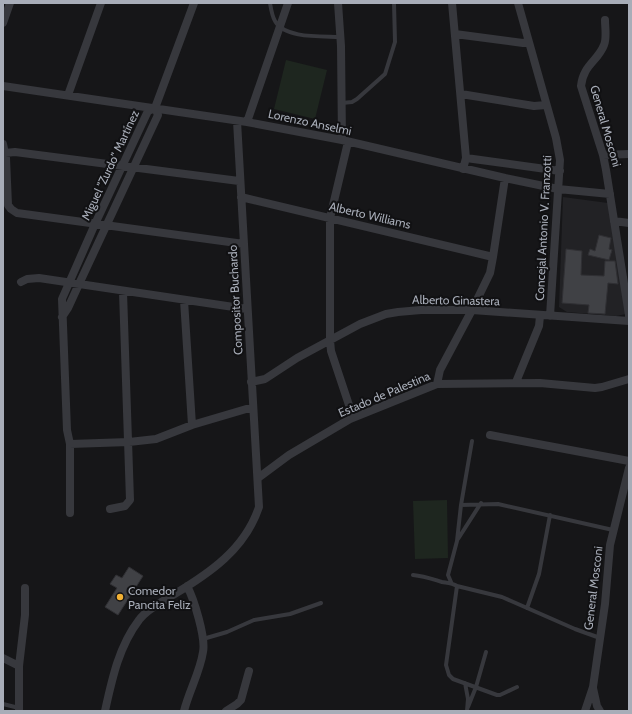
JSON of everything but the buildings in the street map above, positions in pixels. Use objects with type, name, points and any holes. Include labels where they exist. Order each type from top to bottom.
[{"type":"street","points":[[3,22],[10,3]]},
{"type":"street","points":[[68,95],[100,3]]},
{"type":"street","points":[[155,108],[194,3]]},
{"type":"street","points":[[247,122],[288,3]]},
{"type":"street","points":[[338,3],[341,104],[345,141],[330,218],[330,340],[331,351],[353,417]]},
{"type":"street","points":[[452,3],[466,158],[463,169]]},
{"type":"street","name":"Concejal Antonio V. Franzotti","points":[[518,3],[559,151],[560,171],[550,316]]},
{"type":"street","name":"General Mosconi","points":[[605,20],[604,45],[585,71],[581,86],[603,155],[629,315]]},
{"type":"street","points":[[455,34],[522,43],[529,42]]},
{"type":"street","name":"Lorenzo Anselmi","points":[[3,86],[247,122],[345,141],[505,178],[558,188],[610,194]]},
{"type":"street","points":[[461,94],[534,106],[546,105]]},
{"type":"street","name":"Miguel \"Zurdo\" Martínez","points":[[62,317],[68,308],[158,115],[155,108],[148,111],[62,299],[62,317],[67,430],[70,444],[70,513]]},
{"type":"street","name":"Compositor Buchardo","points":[[105,711],[118,660],[124,644],[139,620],[151,609],[187,586],[226,558],[248,532],[259,507],[239,181],[237,121]]},
{"type":"street","points":[[3,144],[5,153],[8,204],[11,209],[18,213],[244,244]]},
{"type":"street","points":[[5,153],[15,152],[239,181]]},
{"type":"street","points":[[603,155],[629,154]]},
{"type":"street","points":[[466,158],[560,171]]},
{"type":"street","points":[[437,384],[440,370],[490,273],[505,178]]},
{"type":"street","name":"Alberto Williams","points":[[241,197],[493,257]]},
{"type":"street","points":[[614,221],[629,223]]},
{"type":"street","points":[[21,282],[27,279],[39,278],[123,292],[247,309]]},
{"type":"street","points":[[110,508],[125,506],[130,500],[123,292]]},
{"type":"street","points":[[184,300],[192,425]]},
{"type":"street","name":"Alberto Ginastera","points":[[251,382],[265,379],[297,358],[360,324],[386,314],[398,312],[421,310],[472,310],[540,316],[629,321]]},
{"type":"street","name":"Concejal Antonio V. Franzotti","points":[[516,382],[539,326],[540,316]]},
{"type":"street","name":"Estado de Palestina","points":[[258,478],[289,455],[353,417],[437,384],[540,382],[595,388],[629,379]]},
{"type":"street","points":[[70,444],[129,442],[156,439],[192,425],[253,407]]},
{"type":"street","points":[[490,435],[629,461]]},
{"type":"street","name":"General Mosconi","points":[[585,711],[593,687],[605,604],[610,545],[629,468]]},
{"type":"street","points":[[184,711],[201,662],[204,647],[192,595],[187,586]]},
{"type":"street","points":[[19,710],[19,666],[25,610],[25,588]]},
{"type":"street","points":[[3,658],[19,666]]},
{"type":"street","points":[[226,711],[241,700],[249,671]]},
{"type":"street","points":[[593,687],[597,706],[600,711]]},
{"type":"lane","points":[[270,3],[273,17],[280,27],[293,34],[305,36],[340,37]]},
{"type":"lane","points":[[341,104],[352,102],[357,99],[385,74],[395,42],[394,3]]},
{"type":"lane","points":[[472,441],[460,504],[457,540],[448,575],[451,582],[457,586],[502,597],[575,629],[600,638]]},
{"type":"lane","points":[[457,540],[481,503]]},
{"type":"lane","points":[[460,504],[498,504],[613,530]]},
{"type":"lane","points":[[527,608],[539,574],[550,515]]},
{"type":"lane","points":[[413,575],[428,577],[444,582],[451,582]]},
{"type":"lane","points":[[457,586],[446,665],[450,677],[500,695],[517,687]]},
{"type":"lane","points":[[203,639],[227,632],[254,620],[290,614],[321,603]]},
{"type":"lane","points":[[467,709],[476,687],[486,652]]},
{"type":"lane","points":[[464,683],[468,699],[467,709]]},
{"type":"lane","points":[[3,704],[19,710]]},
{"type":"shaded area","points":[[286,60],[327,70],[315,119],[274,109]]},
{"type":"shaded area","points":[[563,197],[608,203],[626,314],[616,316],[567,312],[559,307]]},
{"type":"shaded area","points":[[447,500],[448,558],[415,559],[413,501]]},
{"type":"place","name":"Comedor Pancita Feliz","points":[[120,597]]}]
